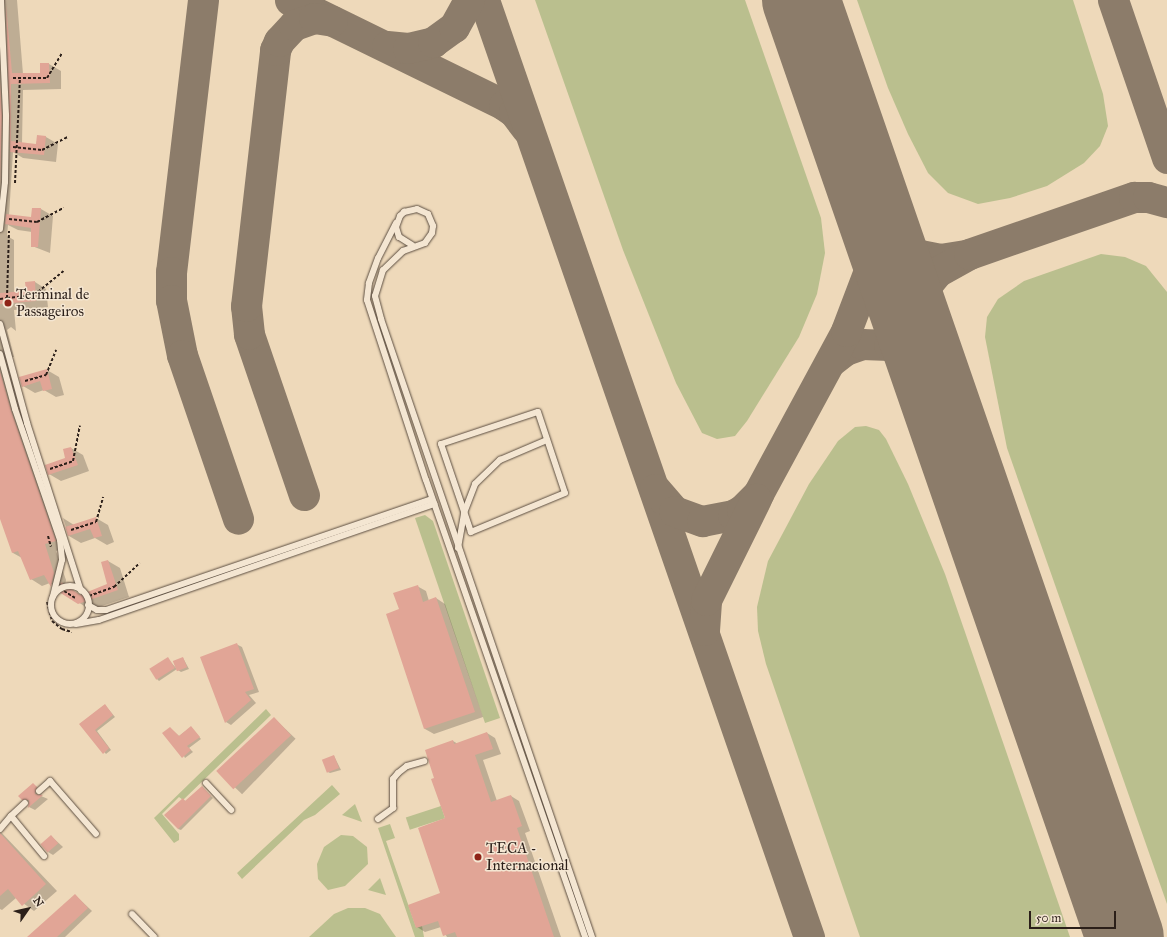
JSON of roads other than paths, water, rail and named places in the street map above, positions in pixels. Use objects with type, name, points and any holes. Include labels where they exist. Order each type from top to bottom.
[{"type":"lane","points":[[0,229],[6,146],[5,78],[1,0]]},
{"type":"lane","points":[[585,937],[433,502],[367,300],[369,283],[387,237],[400,216],[410,209],[417,209],[428,214],[433,226],[430,238],[425,243],[412,246],[397,255],[383,270],[375,296],[458,548],[592,937]]},
{"type":"lane","points":[[397,222],[399,237],[412,246]]},
{"type":"lane","points":[[0,324],[27,423],[60,533],[62,560],[50,597],[51,608],[56,618],[65,624],[76,624],[99,620],[433,502]]},
{"type":"lane","points":[[0,354],[15,410],[81,591],[88,605],[97,610],[106,610],[433,502]]},
{"type":"lane","points":[[538,412],[565,493],[471,532],[464,513],[441,444],[538,412]]},
{"type":"lane","points":[[458,548],[464,513],[475,484],[500,460],[547,440]]},
{"type":"lane","points":[[50,597],[66,587],[81,591]]},
{"type":"lane","points":[[76,624],[85,617],[88,605]]},
{"type":"lane","points":[[378,819],[393,808],[393,779],[407,766],[424,761]]},
{"type":"lane","points":[[39,791],[50,781],[96,834]]},
{"type":"lane","points":[[206,783],[231,810]]},
{"type":"lane","points":[[0,829],[25,803]]},
{"type":"lane","points":[[11,816],[44,856]]},
{"type":"lane","points":[[132,914],[154,937]]},
{"type":"place","name":"Terminal de Passageiros","points":[[8,303]]},
{"type":"place","name":"TECA - Internacional","points":[[478,857]]}]
